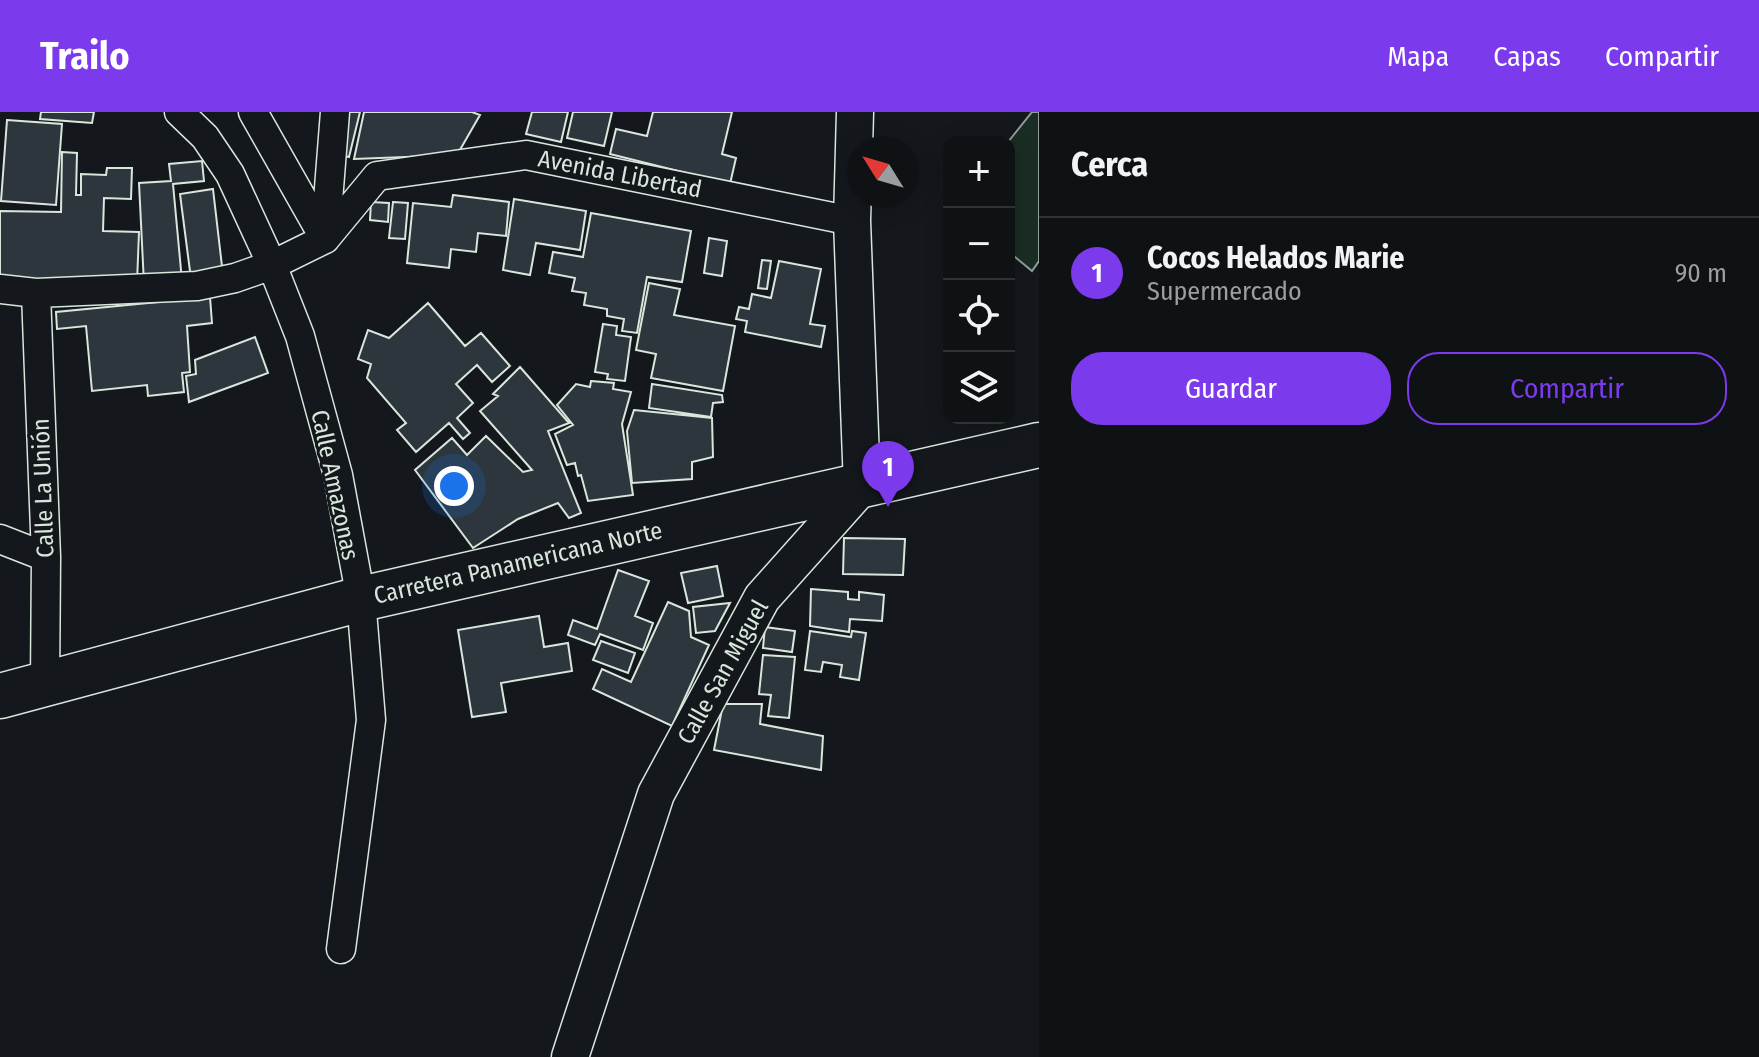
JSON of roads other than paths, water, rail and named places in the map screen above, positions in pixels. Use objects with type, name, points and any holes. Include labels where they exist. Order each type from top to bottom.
[{"type":"highway","name":"Carretera Panamericana Norte","points":[[0,696],[361,599],[1020,450]]},
{"type":"street","name":"Calle Amazonas","points":[[179,112],[205,137],[230,174],[276,263],[327,429],[361,599],[371,720],[341,949]]},
{"type":"street","points":[[253,112],[325,239]]},
{"type":"street","points":[[325,239],[335,112]]},
{"type":"street","points":[[855,112],[852,221],[862,486]]},
{"type":"street","name":"Avenida Libertad","points":[[0,289],[36,293],[197,286],[276,263],[325,239],[377,176],[526,155],[852,221]]},
{"type":"street","name":"Calle La Unión","points":[[36,293],[46,557],[45,684]]},
{"type":"street","name":"Calle San Miguel","points":[[570,1057],[656,794],[762,598],[862,486]]},
{"type":"street","points":[[0,539],[46,557]]},
{"type":"place","name":"Cocos Helados Marie","points":[[888,507]]}]
